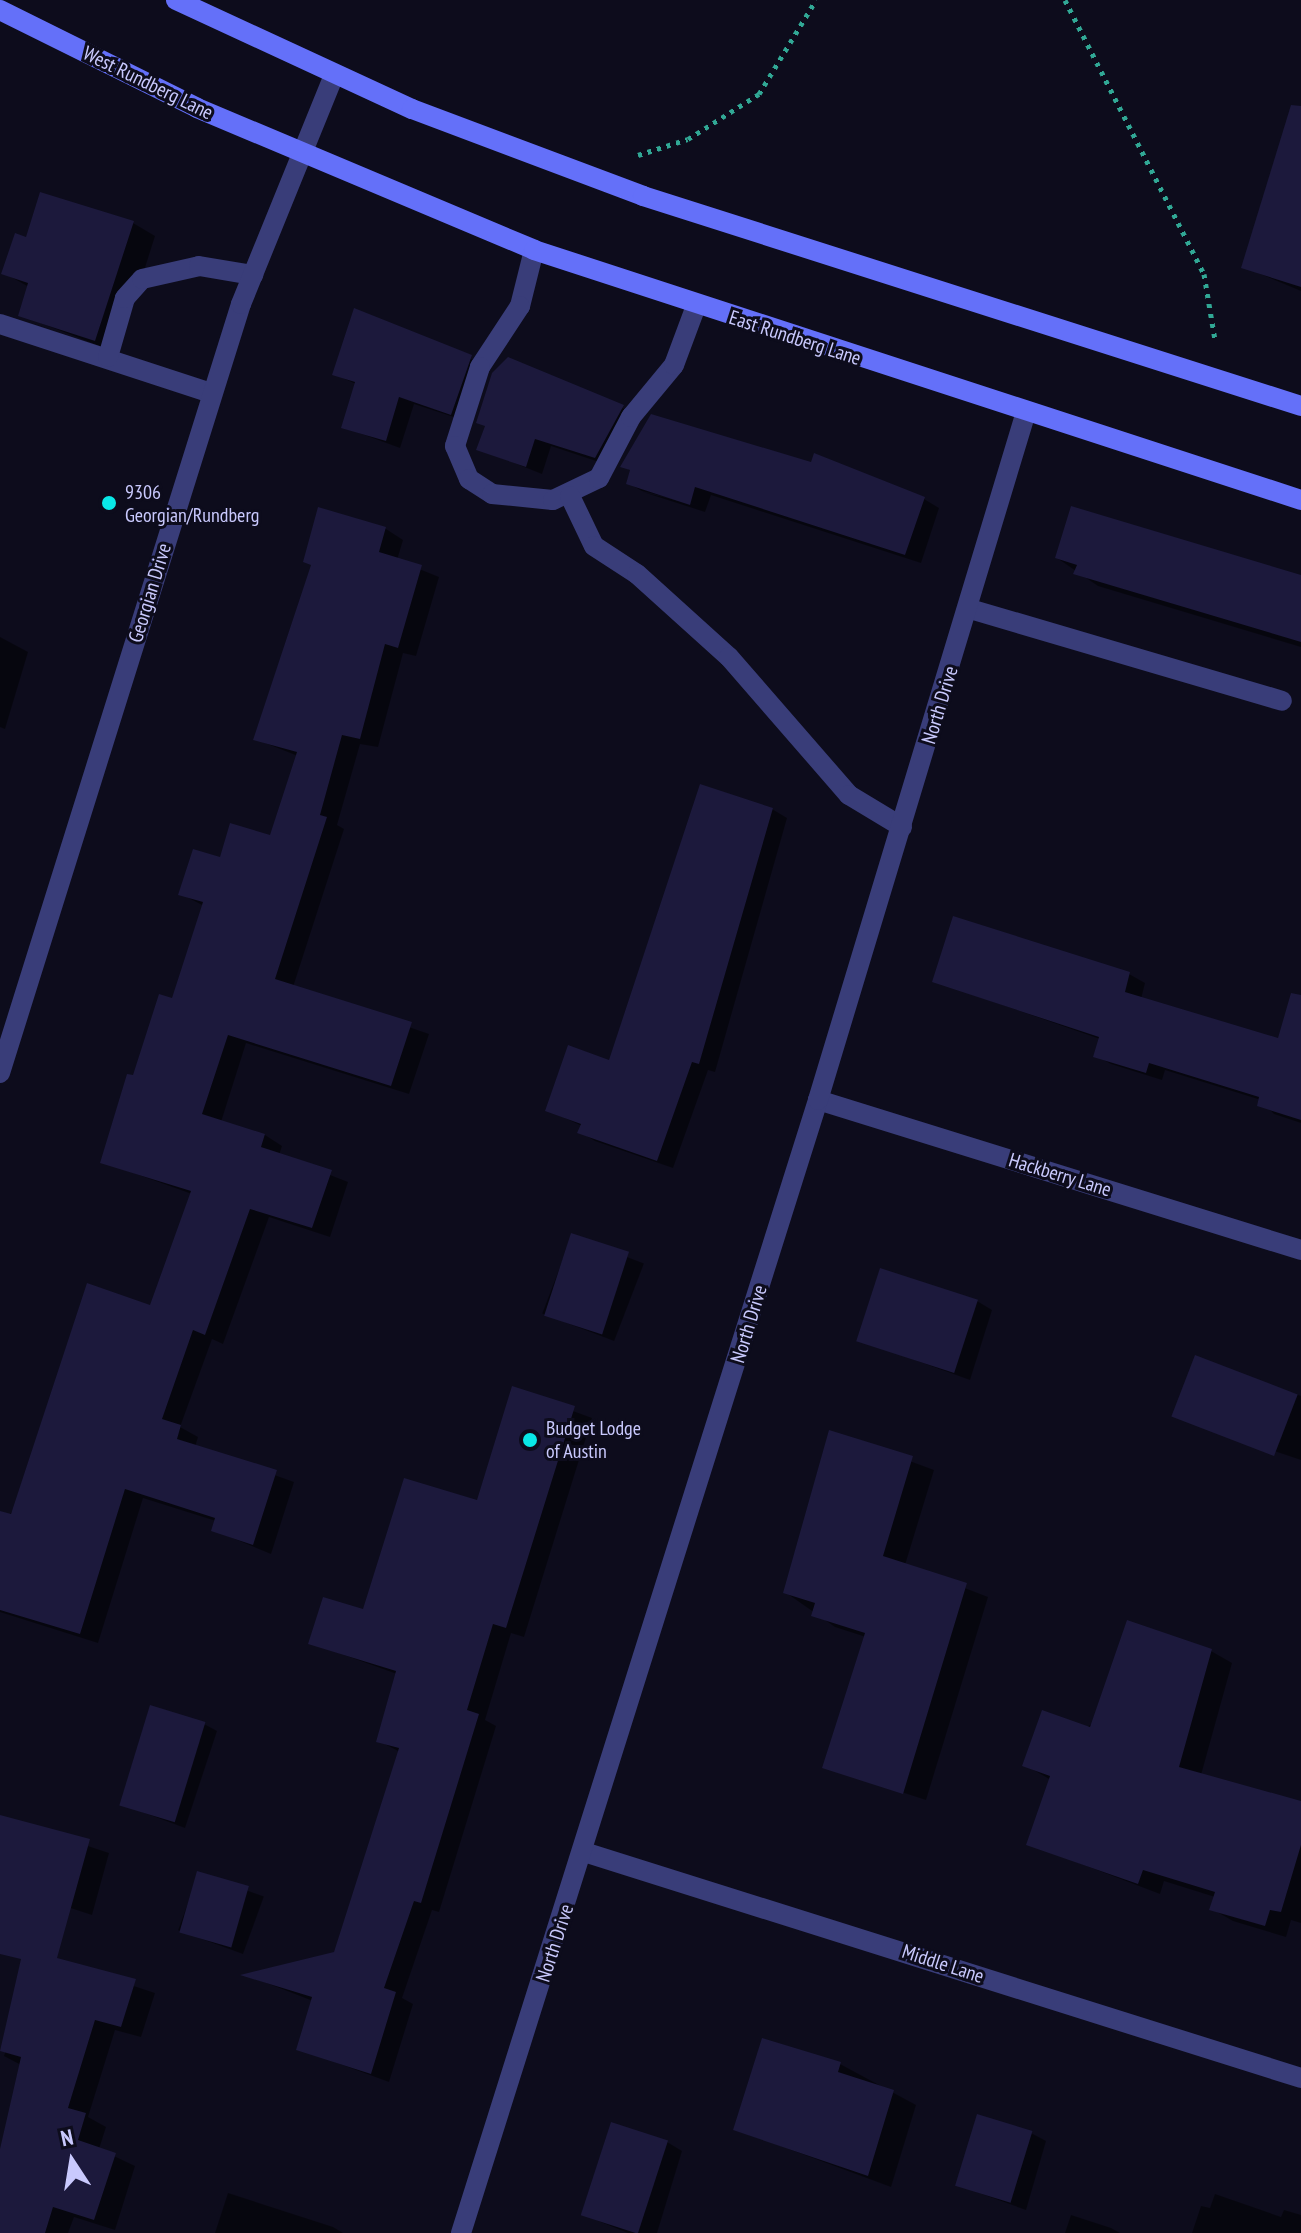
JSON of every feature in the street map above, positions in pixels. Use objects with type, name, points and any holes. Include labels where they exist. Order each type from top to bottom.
[{"type":"main road","points":[[176,0],[334,75],[746,233],[1301,406]]},
{"type":"main road","name":"West Rundberg Lane","points":[[1,16],[197,108],[299,149]]},
{"type":"main road","name":"East Rundberg Lane","points":[[299,149],[534,250],[696,306],[1301,500]]},
{"type":"street","name":"Georgian Drive","points":[[0,1073],[211,393],[299,149],[334,75]]},
{"type":"street","points":[[534,250],[520,306],[480,367],[455,446],[458,462],[483,491],[530,500],[570,496],[613,461],[631,417],[683,349],[696,306]]},
{"type":"street","points":[[108,357],[125,298],[142,279],[199,266],[253,275]]},
{"type":"street","points":[[0,324],[211,393]]},
{"type":"street","name":"North Drive","points":[[461,2233],[584,1852],[818,1100],[970,609],[1026,412]]},
{"type":"street","points":[[570,496],[594,546],[637,574],[729,657],[849,795],[902,827]]},
{"type":"street","points":[[970,609],[1282,701]]},
{"type":"street","name":"Hackberry Lane","points":[[818,1100],[1301,1250]]},
{"type":"street","name":"Middle Lane","points":[[584,1852],[1301,2078]]},
{"type":"path","points":[[637,155],[688,139],[759,94],[816,0]]},
{"type":"path","points":[[1065,0],[1204,274],[1216,343]]},
{"type":"building","points":[[1291,105],[1301,106],[1301,287],[1241,268]]},
{"type":"building","points":[[40,192],[134,221],[95,341],[18,316],[28,283],[1,274],[15,233],[26,237]]},
{"type":"building","points":[[354,308],[472,355],[451,415],[399,397],[386,441],[341,428],[355,382],[332,375]]},
{"type":"building","points":[[508,357],[624,405],[595,458],[535,439],[526,467],[476,450],[485,426],[476,423],[492,373]]},
{"type":"building","points":[[651,414],[811,462],[814,453],[925,497],[905,555],[695,487],[690,505],[626,484],[630,470],[620,467]]},
{"type":"building","points":[[1071,506],[1301,575],[1301,642],[1073,574],[1077,565],[1055,558]]},
{"type":"building","points":[[318,507],[386,527],[379,552],[422,565],[398,648],[385,644],[360,739],[342,735],[320,815],[327,817],[275,979],[412,1022],[391,1086],[228,1035],[202,1114],[265,1134],[261,1147],[332,1170],[312,1228],[250,1209],[205,1335],[193,1330],[162,1419],[181,1425],[177,1439],[277,1470],[253,1545],[211,1531],[215,1518],[125,1489],[80,1634],[0,1610],[0,1511],[11,1514],[87,1283],[150,1305],[191,1191],[100,1163],[127,1074],[133,1075],[159,994],[172,998],[203,902],[178,895],[193,849],[220,857],[230,823],[270,835],[297,752],[253,740],[311,565],[303,562]]},
{"type":"building","points":[[700,784],[773,808],[699,1064],[692,1062],[657,1161],[577,1133],[581,1124],[545,1111],[568,1045],[609,1060]]},
{"type":"building","points":[[953,916],[1130,972],[1125,992],[1278,1038],[1291,993],[1301,995],[1301,1120],[1257,1106],[1259,1097],[1149,1063],[1146,1073],[1093,1057],[1099,1037],[932,982]]},
{"type":"building","points":[[571,1233],[629,1252],[602,1335],[544,1316]]},
{"type":"building","points":[[880,1268],[978,1300],[954,1373],[856,1341]]},
{"type":"building","points":[[1195,1355],[1298,1394],[1274,1456],[1171,1417]]},
{"type":"building","points":[[512,1386],[575,1406],[506,1628],[493,1624],[467,1710],[479,1714],[421,1903],[414,1901],[384,1988],[396,1992],[371,2074],[296,2050],[312,1997],[240,1975],[334,1952],[399,1748],[376,1742],[396,1671],[308,1644],[323,1597],[363,1609],[404,1478],[477,1500]]},
{"type":"building","points":[[829,1430],[913,1456],[883,1556],[967,1583],[903,1794],[822,1768],[865,1633],[811,1616],[815,1603],[783,1593]]},
{"type":"building","points":[[1127,1620],[1212,1649],[1179,1767],[1301,1801],[1301,1845],[1281,1912],[1270,1910],[1265,1926],[1209,1910],[1215,1892],[1143,1870],[1138,1884],[1026,1845],[1050,1776],[1022,1766],[1042,1710],[1090,1727]]},
{"type":"building","points":[[150,1705],[205,1722],[175,1822],[119,1805]]},
{"type":"building","points":[[0,1815],[90,1839],[57,1958],[136,1979],[121,2027],[95,2020],[68,2108],[86,2113],[78,2140],[116,2153],[94,2220],[53,2207],[45,2233],[0,2233],[0,2149],[21,2057],[0,2051],[21,1959],[0,1954]]},
{"type":"building","points":[[197,1871],[249,1886],[231,1947],[179,1933]]},
{"type":"building","points":[[762,2038],[841,2062],[838,2072],[894,2090],[868,2176],[733,2130]]},
{"type":"building","points":[[977,2114],[1032,2131],[1011,2203],[955,2186]]},
{"type":"building","points":[[611,2122],[668,2141],[638,2233],[581,2215]]},
{"type":"place","name":"9306 Georgian/Rundberg","points":[[109,503]]},
{"type":"place","name":"Budget Lodge of Austin","points":[[530,1440]]}]
